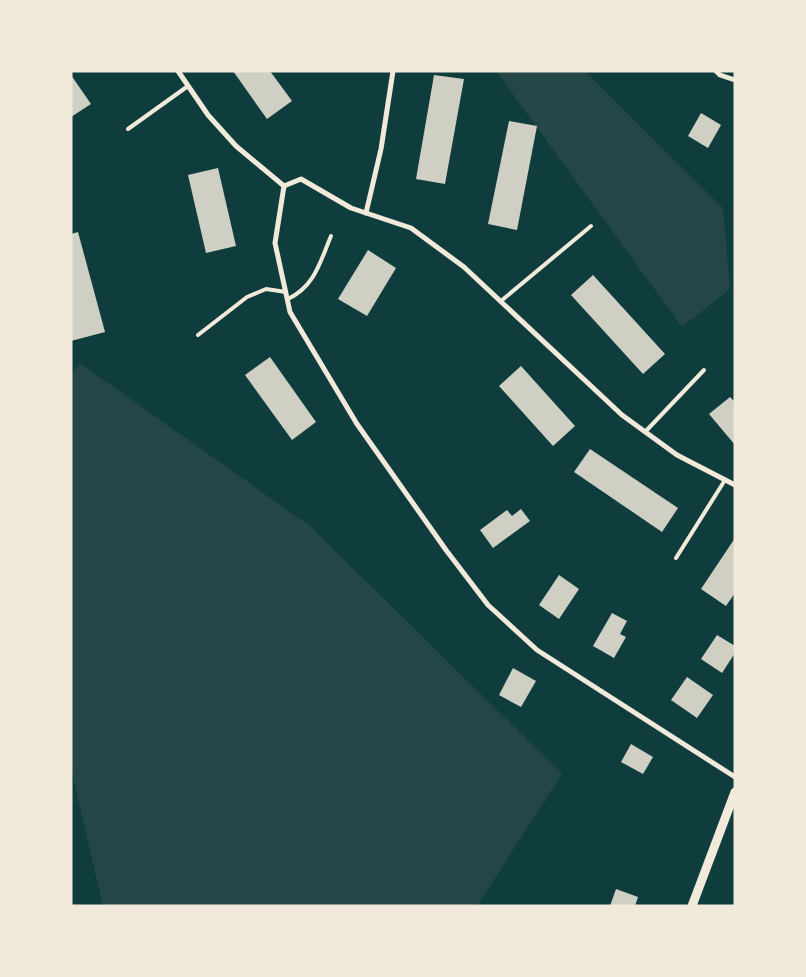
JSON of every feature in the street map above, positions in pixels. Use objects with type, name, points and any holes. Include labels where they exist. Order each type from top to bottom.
[{"type":"street","points":[[178,71],[208,115],[236,146],[284,186]]},
{"type":"street","points":[[366,213],[381,149],[393,71]]},
{"type":"street","points":[[716,71],[720,75],[735,80]]},
{"type":"street","points":[[284,186],[301,178],[352,208],[411,228],[464,267],[622,415],[677,455],[735,485]]},
{"type":"street","points":[[284,186],[275,243],[290,312],[357,424],[446,550],[488,605],[537,650],[735,777]]},
{"type":"street","points":[[692,906],[735,792]]},
{"type":"lane","points":[[128,129],[188,86]]},
{"type":"lane","points":[[500,301],[591,226]]},
{"type":"lane","points":[[288,299],[297,295],[314,278],[331,236]]},
{"type":"lane","points":[[198,335],[247,298],[266,289],[286,292]]},
{"type":"lane","points":[[645,432],[704,370]]},
{"type":"lane","points":[[676,558],[725,480]]},
{"type":"shaded area","points":[[496,71],[585,71],[723,208],[730,289],[682,327]]},
{"type":"shaded area","points":[[81,364],[310,526],[562,774],[477,906],[103,906],[71,768],[71,372]]},
{"type":"building","points":[[233,71],[270,71],[292,101],[267,119]]},
{"type":"building","points":[[71,75],[91,104],[71,117]]},
{"type":"building","points":[[434,75],[464,79],[445,184],[416,179]]},
{"type":"building","points":[[701,113],[721,125],[708,148],[688,136]]},
{"type":"building","points":[[509,121],[537,126],[517,230],[488,224]]},
{"type":"building","points":[[218,168],[236,246],[206,253],[188,175]]},
{"type":"building","points":[[78,232],[105,332],[71,341],[71,234]]},
{"type":"building","points":[[368,250],[396,268],[367,316],[338,299]]},
{"type":"building","points":[[593,275],[665,354],[643,374],[571,295]]},
{"type":"building","points":[[270,357],[316,422],[292,440],[245,375]]},
{"type":"building","points":[[521,366],[575,426],[553,446],[499,386]]},
{"type":"building","points":[[730,397],[735,402],[735,445],[709,414]]},
{"type":"building","points":[[590,449],[678,508],[662,532],[574,472]]},
{"type":"building","points":[[521,509],[530,521],[493,548],[480,530],[507,510],[512,516]]},
{"type":"building","points":[[735,538],[735,593],[726,606],[701,589]]},
{"type":"building","points":[[559,575],[579,589],[559,619],[539,605]]},
{"type":"building","points":[[612,613],[627,621],[620,634],[626,637],[614,658],[593,646]]},
{"type":"building","points":[[717,635],[735,646],[735,653],[722,673],[701,659]]},
{"type":"building","points":[[513,668],[536,681],[521,707],[499,695]]},
{"type":"building","points":[[687,677],[713,695],[697,718],[671,700]]},
{"type":"building","points":[[631,744],[653,757],[643,774],[621,762]]},
{"type":"building","points":[[616,889],[638,897],[635,906],[610,906]]}]
